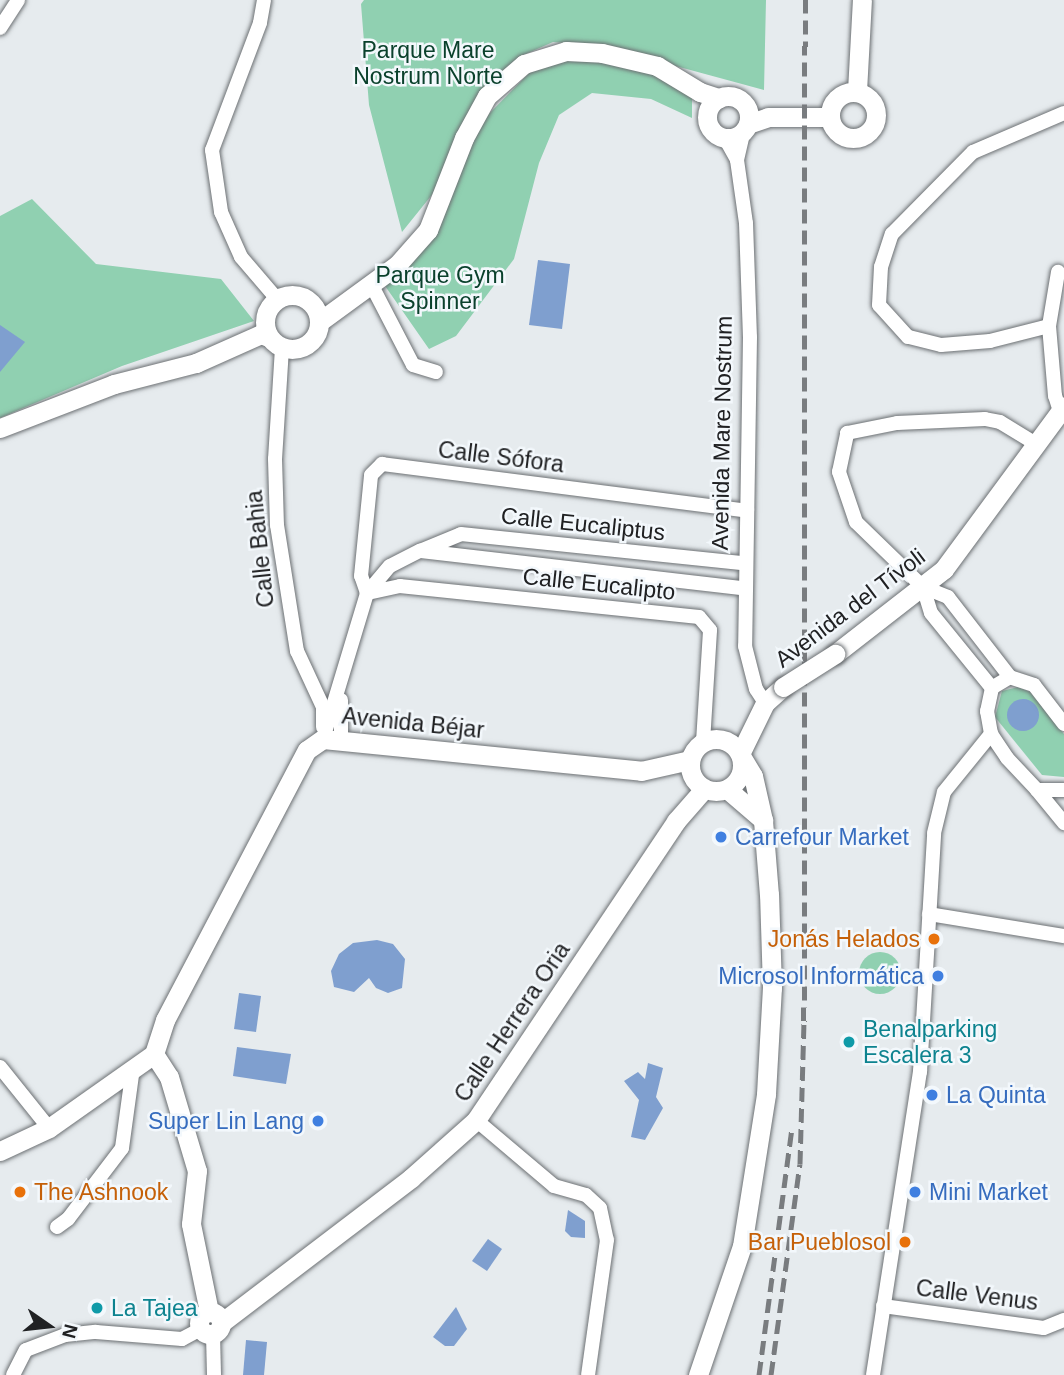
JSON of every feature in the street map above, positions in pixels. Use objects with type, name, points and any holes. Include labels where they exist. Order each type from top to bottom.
[{"type":"street","points":[[0,28],[18,0]]},
{"type":"street","points":[[264,0],[260,23],[212,150],[221,212],[241,257],[277,299]]},
{"type":"street","points":[[856,91],[862,0]]},
{"type":"street","points":[[0,428],[114,384],[196,363],[261,334],[275,342],[307,345],[319,322],[397,265],[428,230],[464,138],[487,96],[524,64],[566,51],[602,53],[657,66],[709,101],[732,97],[746,121]]},
{"type":"street","points":[[856,91],[875,105],[873,129],[851,138],[836,131],[830,117],[837,97],[856,91]]},
{"type":"street","points":[[709,101],[709,126],[725,138],[746,121],[768,117],[830,117]]},
{"type":"street","points":[[1049,326],[990,341],[941,345],[908,337],[879,305],[881,267],[891,234],[973,152],[1064,113]]},
{"type":"street","name":"Avenida Mare Nostrum","points":[[737,160],[746,121]]},
{"type":"street","name":"Avenida Mare Nostrum","points":[[725,138],[737,160],[747,223],[747,511],[743,588],[745,646],[763,706]]},
{"type":"street","points":[[1058,272],[1049,326],[1055,396],[1062,409]]},
{"type":"street","points":[[371,284],[413,365],[436,372]]},
{"type":"street","points":[[275,342],[266,312],[277,299],[293,294],[309,300],[319,322]]},
{"type":"street","name":"Calle Bahia","points":[[275,342],[277,526],[297,651],[323,707],[332,740]]},
{"type":"street","name":"Avenida del Tívoli","points":[[724,740],[783,687],[835,654],[923,587],[956,553],[1062,409]]},
{"type":"street","points":[[1036,444],[1000,422],[985,419],[897,423],[847,433],[839,472],[856,522],[923,587],[948,597],[1010,677],[1034,685],[1064,724]]},
{"type":"street","name":"Calle Sófora","points":[[367,593],[361,576],[372,475],[382,464],[747,511]]},
{"type":"street","name":"Calle Eucaliptus","points":[[420,551],[461,534],[744,563]]},
{"type":"street","points":[[497,538],[489,548],[497,559]]},
{"type":"street","points":[[332,740],[349,641],[367,593],[390,566],[420,551]]},
{"type":"street","name":"Calle Eucalipto","points":[[420,551],[743,588]]},
{"type":"street","points":[[688,581],[697,570],[692,558]]},
{"type":"street","name":"Calle Eucalipto","points":[[367,593],[400,586],[699,618],[710,630],[703,742]]},
{"type":"street","points":[[923,587],[931,613],[992,688]]},
{"type":"street","points":[[1010,677],[992,688],[986,710],[991,734],[1064,823]]},
{"type":"street","points":[[727,789],[740,776],[741,756],[763,706]]},
{"type":"street","points":[[873,1375],[920,1072],[934,833],[944,792],[991,734]]},
{"type":"street","name":"Avenida Béjar","points":[[154,1054],[165,1020],[307,750],[332,740],[695,776]]},
{"type":"street","points":[[698,1375],[742,1246],[766,1094],[772,988],[763,820],[753,776],[741,756],[724,740],[703,742],[695,776],[727,789],[763,820]]},
{"type":"street","name":"Calle Herrera Oria","points":[[211,1324],[411,1178],[476,1120],[676,821],[695,776]]},
{"type":"street","points":[[1037,790],[1064,790]]},
{"type":"street","points":[[929,914],[1064,936]]},
{"type":"street","points":[[0,1151],[49,1128],[154,1054],[169,1077],[197,1171],[191,1224],[211,1324],[214,1375]]},
{"type":"street","points":[[0,1067],[49,1128]]},
{"type":"street","points":[[57,1227],[68,1219],[122,1148],[133,1068]]},
{"type":"street","points":[[476,1120],[554,1185],[586,1195],[600,1208],[607,1240],[588,1375]]},
{"type":"street","name":"Calle Venus","points":[[883,1306],[1044,1328],[1064,1320]]},
{"type":"street","points":[[13,1375],[26,1350],[65,1335],[96,1332],[182,1339],[211,1324]]},
{"type":"green space","name":"Parque Mare Nostrum Norte","points":[[364,0],[766,0],[764,90],[602,46],[553,42],[519,57],[439,186],[402,232],[369,105],[361,4]]},
{"type":"green space","name":"Parque Gym Spinner","points":[[567,56],[656,72],[692,95],[692,118],[651,99],[592,93],[559,115],[539,163],[514,259],[456,336],[429,349],[383,283],[432,236],[480,123],[533,69]]},
{"type":"green space","points":[[32,199],[96,264],[221,279],[254,321],[122,366],[0,418],[0,216]]},
{"type":"green space","points":[[1018,687],[1030,692],[1064,734],[1064,777],[1042,775],[995,717],[1002,691]]},
{"type":"green space","points":[[880,952],[895,958],[901,973],[895,988],[880,994],[865,988],[859,973],[865,958]]},
{"type":"water","points":[[538,260],[570,264],[562,329],[529,325]]},
{"type":"water","points":[[0,325],[25,342],[0,372]]},
{"type":"water","points":[[1023,699],[1034,704],[1039,715],[1034,726],[1023,731],[1012,726],[1007,715],[1012,704]]},
{"type":"water","points":[[377,940],[393,944],[405,959],[402,988],[388,993],[376,988],[369,978],[354,992],[334,987],[331,971],[339,954],[353,943]]},
{"type":"water","points":[[239,993],[261,996],[256,1032],[234,1029]]},
{"type":"water","points":[[237,1047],[291,1054],[286,1084],[233,1076]]},
{"type":"water","points":[[648,1063],[663,1068],[656,1097],[663,1108],[645,1140],[631,1137],[639,1100],[624,1081],[638,1072],[645,1079]]},
{"type":"water","points":[[568,1210],[585,1221],[585,1238],[571,1237],[565,1231]]},
{"type":"water","points":[[488,1239],[502,1249],[487,1271],[472,1261]]},
{"type":"water","points":[[456,1307],[467,1329],[454,1346],[445,1346],[433,1337]]},
{"type":"water","points":[[246,1340],[267,1342],[264,1375],[243,1375]]},
{"type":"railway","points":[[771,1375],[800,1164],[804,1021],[805,0]]},
{"type":"railway","points":[[759,1375],[792,1129]]},
{"type":"place","name":"Carrefour Market","points":[[721,837]]},
{"type":"place","name":"Jonás Helados","points":[[934,939]]},
{"type":"place","name":"Microsol Informática","points":[[938,976]]},
{"type":"place","name":"Benalparking Escalera 3","points":[[849,1042]]},
{"type":"place","name":"La Quinta","points":[[932,1095]]},
{"type":"place","name":"Super Lin Lang","points":[[318,1121]]},
{"type":"place","name":"The Ashnook","points":[[20,1192]]},
{"type":"place","name":"Mini Market","points":[[915,1192]]},
{"type":"place","name":"Bar Pueblosol","points":[[905,1242]]},
{"type":"place","name":"La Tajea","points":[[97,1308]]}]
